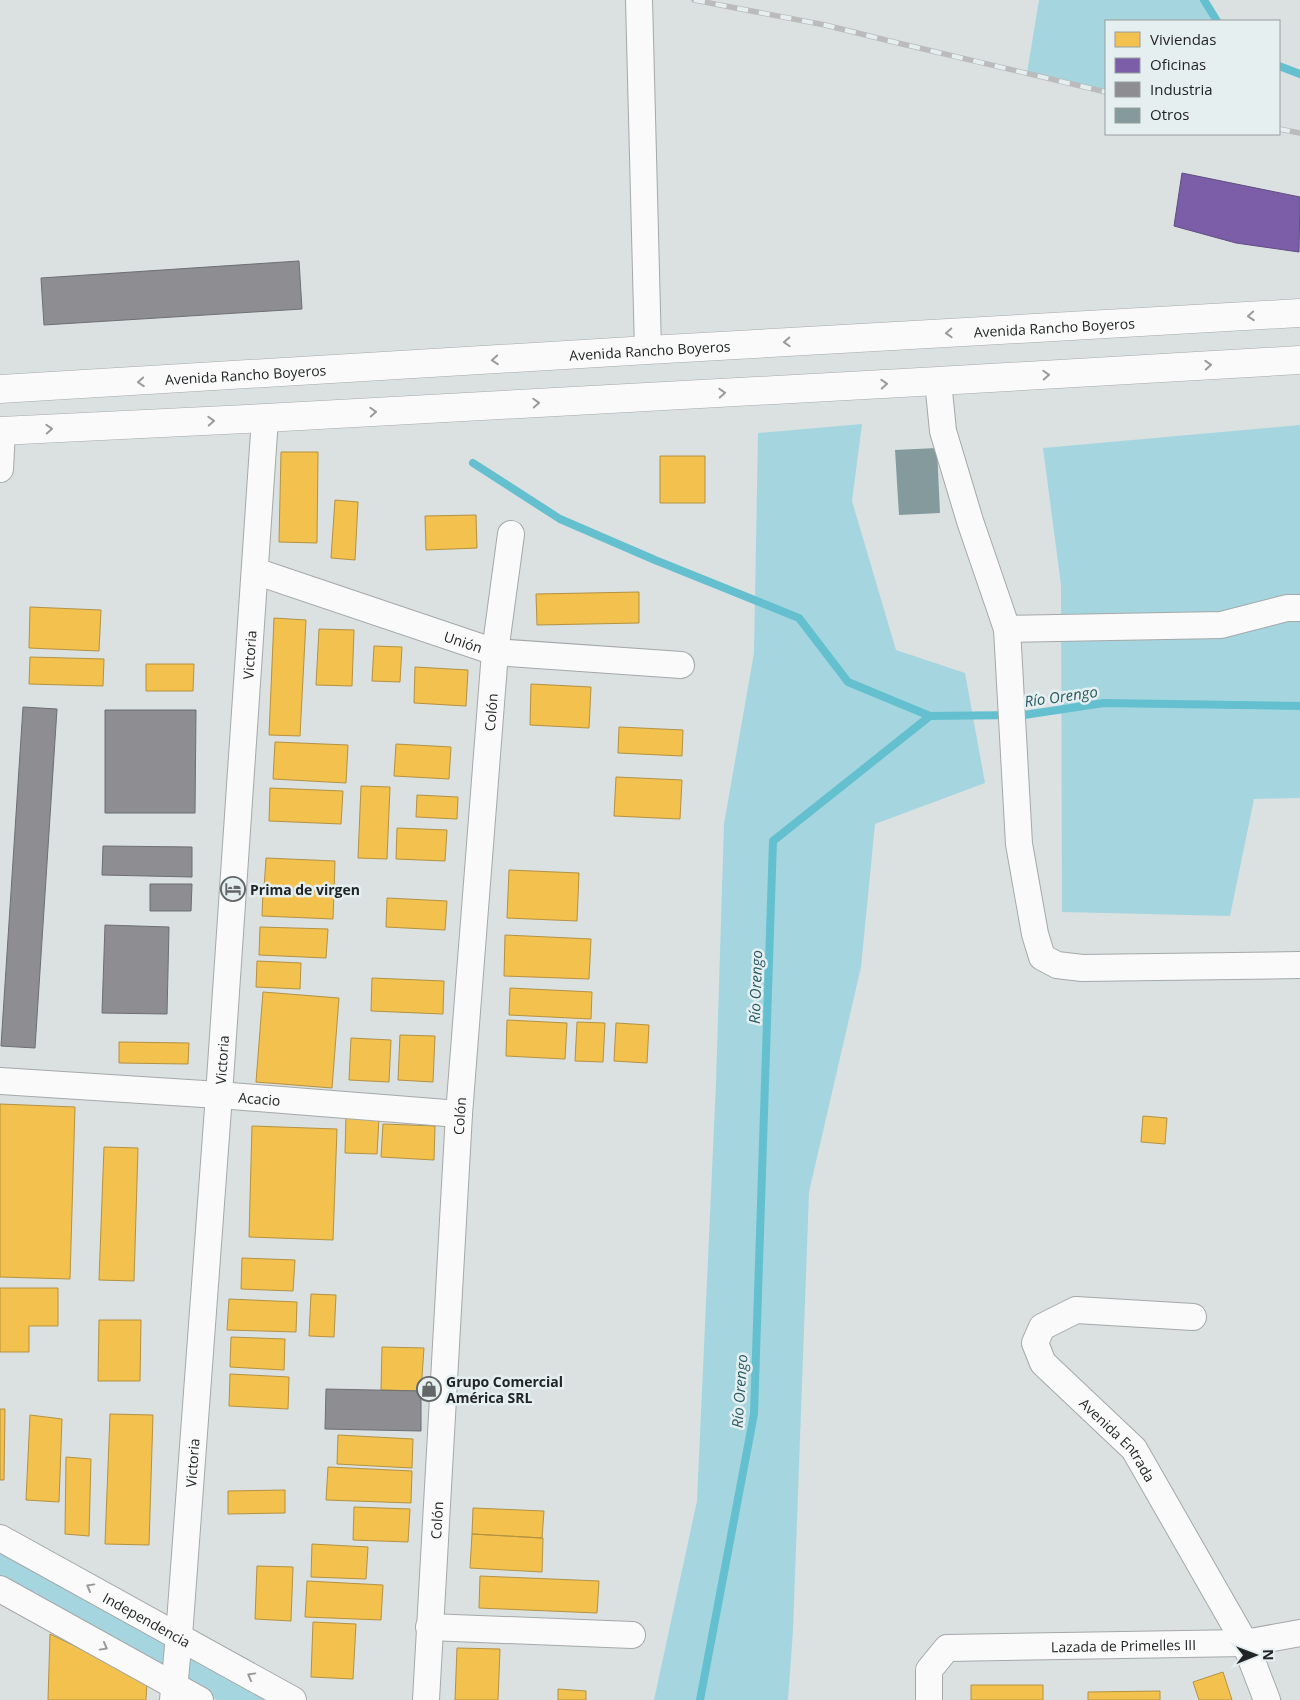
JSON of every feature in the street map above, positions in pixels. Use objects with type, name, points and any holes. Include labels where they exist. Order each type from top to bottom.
[{"type":"highway","name":"Avenida Rancho Boyeros","points":[[0,390],[648,350],[1300,313]]},
{"type":"highway","points":[[1,431],[1300,360]]},
{"type":"street","points":[[639,0],[648,350]]},
{"type":"street","points":[[938,381],[942,430],[970,521],[1007,628],[1019,844],[1035,934],[1042,956],[1057,965],[1082,968],[1300,965]]},
{"type":"street","name":"Victoria","points":[[173,1693],[179,1636],[219,1095],[265,418]]},
{"type":"street","points":[[0,469],[1,431]]},
{"type":"street","name":"Colón","points":[[426,1700],[459,1114],[495,652],[510,534]]},
{"type":"street","name":"Unión","points":[[255,571],[495,652],[681,665]]},
{"type":"street","points":[[1007,628],[1221,625],[1288,608],[1300,608]]},
{"type":"street","name":"Acacio","points":[[0,1081],[219,1095],[459,1114]]},
{"type":"street","name":"Avenida Entrada","points":[[1193,1317],[1076,1310],[1042,1327],[1035,1343],[1043,1363],[1134,1450],[1246,1642],[1266,1700]]},
{"type":"street","name":"Independencia","points":[[0,1538],[293,1700]]},
{"type":"street","points":[[0,1589],[173,1693],[200,1700]]},
{"type":"street","points":[[429,1627],[632,1635]]},
{"type":"street","name":"Lazada de Primelles III","points":[[929,1700],[930,1670],[947,1648],[1246,1642],[1300,1633]]},
{"type":"shaded area","points":[[1039,0],[1204,0],[1216,20],[1105,20],[1105,91],[1027,73]]},
{"type":"shaded area","points":[[862,424],[852,501],[896,650],[965,673],[985,783],[875,824],[861,967],[809,1192],[793,1630],[788,1700],[654,1700],[697,1501],[716,1083],[724,824],[754,653],[758,433]]},
{"type":"shaded area","points":[[1300,425],[1300,798],[1254,799],[1230,916],[1062,912],[1061,585],[1043,448]]},
{"type":"shaded area","points":[[0,1545],[283,1700],[217,1700],[0,1582]]},
{"type":"building: Viviendas","points":[[281,452],[318,452],[317,543],[279,542]]},
{"type":"building: Viviendas","points":[[660,456],[705,456],[705,503],[660,503]]},
{"type":"building: Viviendas","points":[[335,500],[358,502],[355,560],[331,558]]},
{"type":"building: Viviendas","points":[[476,515],[477,548],[426,550],[425,516]]},
{"type":"building: Viviendas","points":[[639,592],[639,623],[537,625],[536,594]]},
{"type":"building: Viviendas","points":[[30,607],[101,610],[99,651],[29,648]]},
{"type":"building: Viviendas","points":[[274,618],[306,620],[300,736],[269,735]]},
{"type":"building: Viviendas","points":[[319,629],[354,630],[352,686],[316,685]]},
{"type":"building: Viviendas","points":[[374,646],[402,647],[400,682],[372,681]]},
{"type":"building: Viviendas","points":[[30,657],[104,659],[103,686],[29,684]]},
{"type":"building: Viviendas","points":[[146,664],[194,664],[193,691],[146,691]]},
{"type":"building: Viviendas","points":[[415,667],[468,670],[466,706],[414,703]]},
{"type":"building: Viviendas","points":[[531,684],[591,687],[589,728],[530,725]]},
{"type":"building: Viviendas","points":[[619,727],[683,730],[682,756],[618,753]]},
{"type":"building: Viviendas","points":[[275,742],[348,745],[346,783],[273,779]]},
{"type":"building: Viviendas","points":[[396,744],[451,747],[449,779],[394,776]]},
{"type":"building: Viviendas","points":[[616,777],[682,780],[680,819],[614,816]]},
{"type":"building: Viviendas","points":[[361,786],[390,787],[387,859],[358,858]]},
{"type":"building: Viviendas","points":[[270,788],[343,791],[341,824],[269,821]]},
{"type":"building: Viviendas","points":[[417,795],[458,797],[457,819],[416,817]]},
{"type":"building: Viviendas","points":[[397,828],[447,830],[445,861],[396,859]]},
{"type":"building: Viviendas","points":[[266,858],[335,861],[334,892],[264,889]]},
{"type":"building: Viviendas","points":[[509,870],[579,873],[577,921],[507,918]]},
{"type":"building: Viviendas","points":[[263,889],[334,892],[333,919],[262,916]]},
{"type":"building: Viviendas","points":[[387,898],[447,901],[445,930],[386,927]]},
{"type":"building: Viviendas","points":[[260,927],[328,929],[326,958],[259,955]]},
{"type":"building: Viviendas","points":[[505,935],[591,939],[589,979],[504,976]]},
{"type":"building: Viviendas","points":[[257,961],[301,963],[300,989],[256,987]]},
{"type":"building: Viviendas","points":[[372,978],[444,981],[443,1014],[371,1011]]},
{"type":"building: Viviendas","points":[[510,988],[592,992],[591,1019],[509,1015]]},
{"type":"building: Viviendas","points":[[263,992],[339,998],[332,1088],[256,1082]]},
{"type":"building: Viviendas","points":[[507,1020],[567,1023],[565,1059],[506,1056]]},
{"type":"building: Viviendas","points":[[577,1022],[605,1023],[603,1062],[575,1061]]},
{"type":"building: Viviendas","points":[[616,1023],[649,1025],[647,1063],[614,1061]]},
{"type":"building: Viviendas","points":[[400,1035],[435,1036],[433,1082],[398,1080]]},
{"type":"building: Viviendas","points":[[351,1038],[391,1040],[389,1082],[349,1080]]},
{"type":"building: Viviendas","points":[[119,1042],[189,1043],[188,1064],[119,1063]]},
{"type":"building: Viviendas","points":[[0,1104],[75,1107],[70,1279],[0,1277]]},
{"type":"building: Viviendas","points":[[346,1116],[379,1118],[377,1154],[345,1153]]},
{"type":"building: Viviendas","points":[[1143,1116],[1167,1118],[1165,1144],[1141,1142]]},
{"type":"building: Viviendas","points":[[383,1124],[435,1126],[434,1160],[381,1157]]},
{"type":"building: Viviendas","points":[[252,1126],[337,1129],[333,1240],[249,1237]]},
{"type":"building: Viviendas","points":[[104,1147],[138,1148],[134,1281],[99,1280]]},
{"type":"building: Viviendas","points":[[242,1258],[295,1260],[293,1291],[241,1289]]},
{"type":"building: Viviendas","points":[[0,1288],[58,1288],[58,1326],[29,1326],[29,1352],[0,1352]]},
{"type":"building: Viviendas","points":[[311,1294],[336,1295],[334,1337],[309,1336]]},
{"type":"building: Viviendas","points":[[229,1299],[297,1302],[296,1332],[227,1330]]},
{"type":"building: Viviendas","points":[[99,1320],[141,1320],[140,1381],[98,1381]]},
{"type":"building: Viviendas","points":[[231,1337],[285,1339],[284,1370],[230,1367]]},
{"type":"building: Viviendas","points":[[382,1347],[424,1348],[421,1391],[381,1390]]},
{"type":"building: Viviendas","points":[[230,1374],[289,1377],[288,1409],[229,1406]]},
{"type":"building: Viviendas","points":[[0,1409],[5,1409],[4,1480],[0,1480]]},
{"type":"building: Viviendas","points":[[110,1414],[153,1415],[149,1545],[105,1544]]},
{"type":"building: Viviendas","points":[[30,1415],[62,1419],[59,1502],[26,1500]]},
{"type":"building: Viviendas","points":[[338,1435],[413,1439],[412,1468],[337,1464]]},
{"type":"building: Viviendas","points":[[66,1457],[91,1459],[89,1536],[65,1534]]},
{"type":"building: Viviendas","points":[[328,1467],[412,1471],[411,1503],[326,1500]]},
{"type":"building: Viviendas","points":[[285,1490],[285,1513],[228,1514],[228,1491]]},
{"type":"building: Viviendas","points":[[354,1507],[410,1509],[408,1542],[353,1540]]},
{"type":"building: Viviendas","points":[[473,1508],[544,1511],[542,1538],[472,1534]]},
{"type":"building: Viviendas","points":[[472,1534],[543,1538],[542,1572],[470,1568]]},
{"type":"building: Viviendas","points":[[312,1544],[368,1547],[366,1579],[311,1577]]},
{"type":"building: Viviendas","points":[[257,1566],[293,1567],[291,1621],[255,1619]]},
{"type":"building: Viviendas","points":[[480,1576],[599,1581],[597,1613],[479,1608]]},
{"type":"building: Viviendas","points":[[307,1581],[383,1585],[381,1620],[305,1617]]},
{"type":"building: Viviendas","points":[[313,1622],[356,1624],[353,1679],[311,1677]]},
{"type":"building: Viviendas","points":[[50,1634],[147,1681],[146,1700],[48,1700]]},
{"type":"building: Viviendas","points":[[457,1648],[500,1649],[498,1700],[455,1700]]},
{"type":"building: Viviendas","points":[[1223,1672],[1232,1700],[1199,1700],[1193,1682]]},
{"type":"building: Viviendas","points":[[971,1685],[1043,1685],[1043,1700],[971,1700]]},
{"type":"building: Viviendas","points":[[558,1689],[586,1691],[586,1700],[558,1700]]},
{"type":"building: Viviendas","points":[[1160,1691],[1160,1700],[1088,1700],[1088,1692]]},
{"type":"building: Oficinas","points":[[1182,173],[1300,197],[1299,252],[1236,243],[1174,226]]},
{"type":"building: Industria","points":[[299,261],[302,309],[44,325],[41,278]]},
{"type":"building: Industria","points":[[23,707],[57,709],[35,1048],[1,1046]]},
{"type":"building: Industria","points":[[105,710],[196,710],[195,813],[105,813]]},
{"type":"building: Industria","points":[[103,846],[192,847],[192,877],[102,875]]},
{"type":"building: Industria","points":[[150,884],[192,884],[191,911],[150,911]]},
{"type":"building: Industria","points":[[105,925],[169,927],[167,1014],[102,1013]]},
{"type":"building: Industria","points":[[326,1389],[421,1391],[421,1431],[325,1429]]},
{"type":"building: Otros","points":[[937,448],[940,513],[899,515],[895,450]]},
{"type":"waterway","points":[[1204,0],[1216,20]]},
{"type":"waterway","points":[[1280,66],[1300,74]]},
{"type":"waterway","points":[[473,463],[560,519],[655,560],[799,618],[848,682],[930,716]]},
{"type":"waterway","name":"Río Orengo","points":[[700,1700],[754,1414],[773,841],[930,716],[1024,715],[1104,703],[1300,706]]},
{"type":"railway","points":[[694,0],[825,25],[1105,92]]},
{"type":"railway","points":[[1280,129],[1300,133]]},
{"type":"place","name":"Prima de virgen","points":[[233,889]]},
{"type":"place","name":"Grupo Comercial América SRL","points":[[429,1389]]}]
